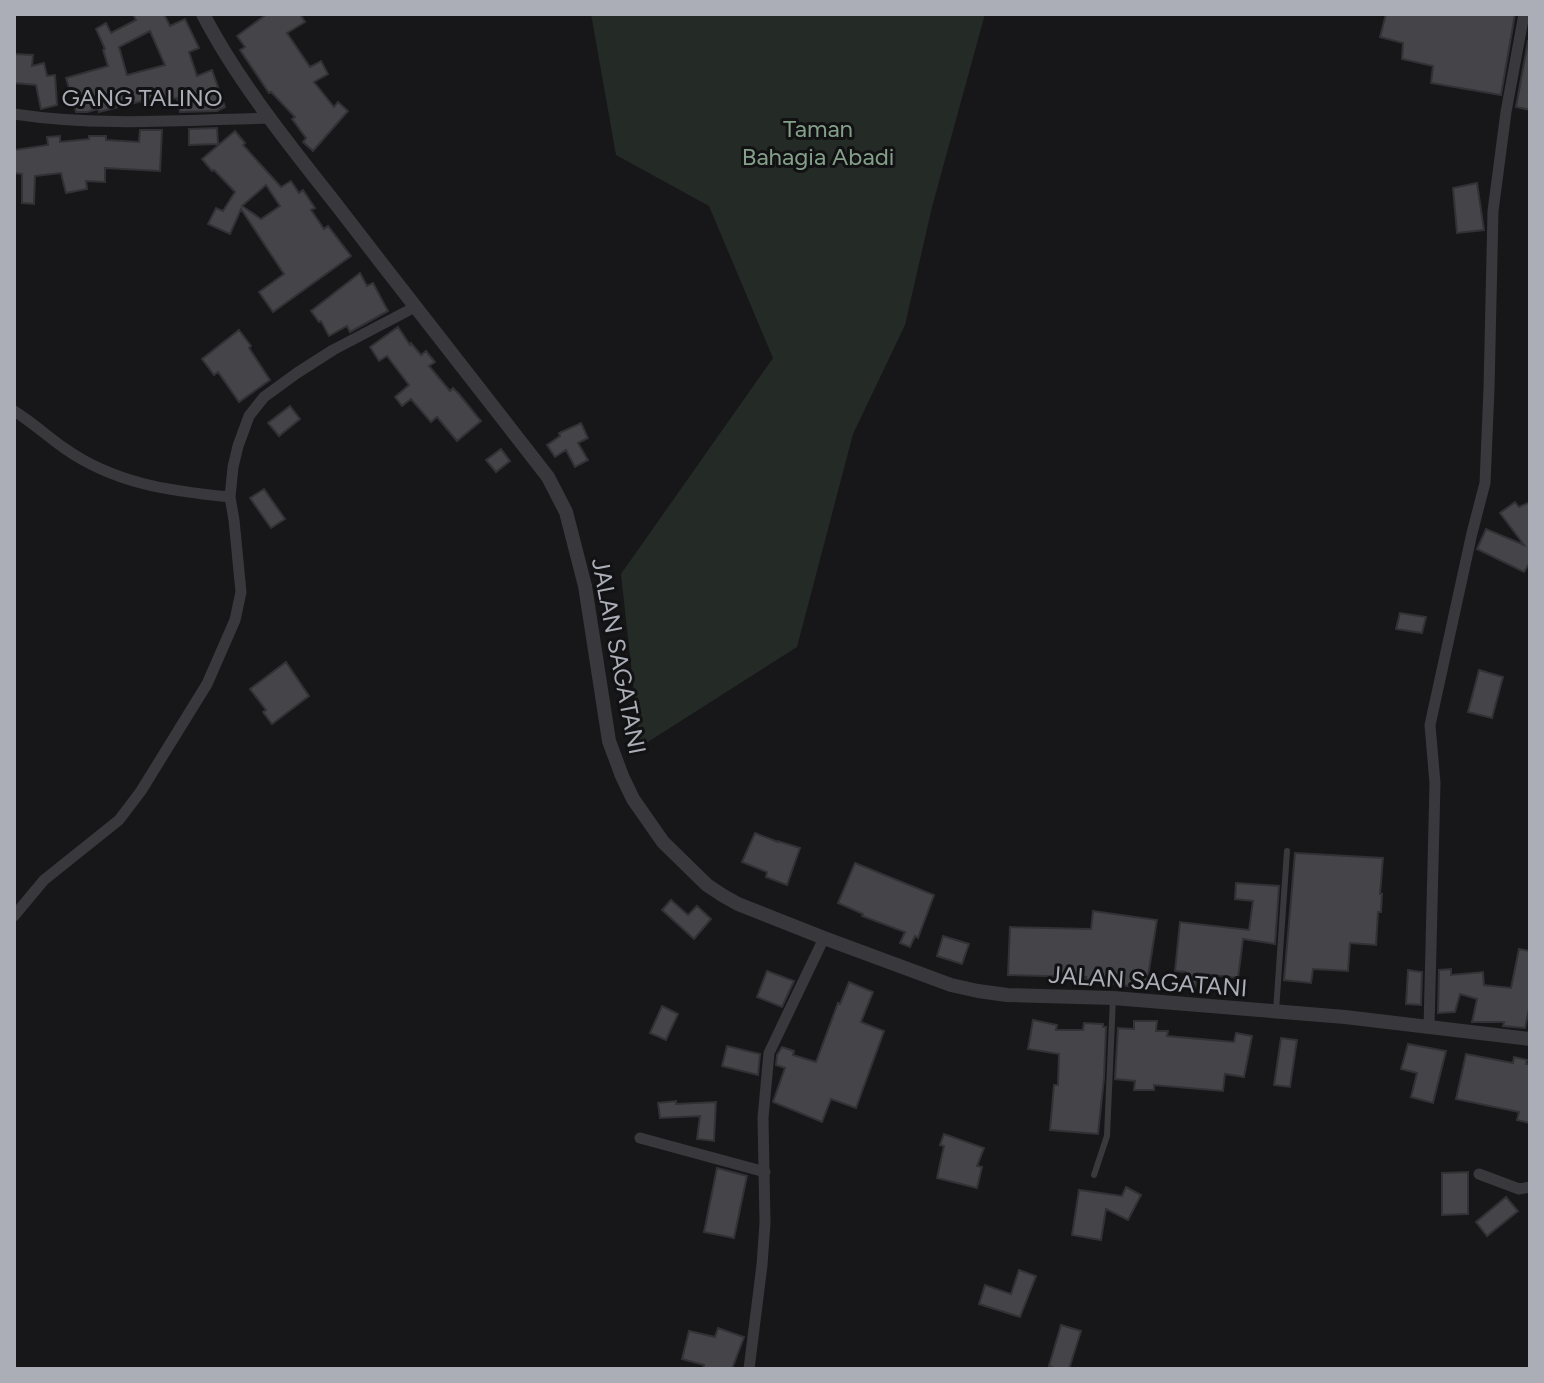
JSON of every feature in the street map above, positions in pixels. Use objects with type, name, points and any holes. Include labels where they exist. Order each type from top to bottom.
[{"type":"street","name":"JALAN SAGATANI","points":[[203,14],[271,118],[539,464],[557,492],[566,512],[585,586],[609,741],[622,776],[646,821],[707,885],[738,904],[824,938],[951,985],[978,991],[1007,995],[1113,998],[1345,1017],[1530,1039]]},
{"type":"street","points":[[1429,1028],[1435,783],[1430,725],[1485,483],[1493,211],[1506,112],[1524,14]]},
{"type":"street","name":"GANG TALINO","points":[[14,114],[48,119],[120,121],[271,118]]},
{"type":"street","points":[[14,916],[44,880],[119,820],[141,791],[207,684],[235,620],[241,592],[230,497],[233,467],[249,416],[264,397],[333,350],[415,307]]},
{"type":"street","points":[[14,411],[64,449],[132,481],[174,491],[230,497]]},
{"type":"street","points":[[749,1369],[765,1223],[763,1118],[769,1053],[824,938]]},
{"type":"street","points":[[640,1138],[765,1172]]},
{"type":"street","points":[[1479,1174],[1519,1189],[1530,1187]]},
{"type":"lane","points":[[1276,1012],[1287,851]]},
{"type":"lane","points":[[1094,1175],[1107,1136],[1113,998]]},
{"type":"green space","name":"Taman Bahagia Abadi","points":[[591,14],[985,14],[932,207],[905,325],[853,434],[797,647],[640,747],[621,574],[773,358],[709,206],[616,155]]},
{"type":"building","points":[[133,14],[164,14],[170,26],[185,19],[199,48],[189,52],[197,76],[212,70],[225,107],[217,111],[180,112],[177,98],[151,104],[150,99],[99,112],[98,109],[76,112],[66,78],[108,66],[96,29],[106,23],[111,33],[136,20]],"holes":[[[150,31],[165,65],[127,75],[119,47]]]},
{"type":"building","points":[[267,14],[300,14],[305,22],[287,33],[310,67],[321,61],[328,74],[314,82],[334,107],[338,102],[348,111],[313,151],[303,142],[306,138],[292,119],[295,117],[269,93],[240,50],[245,47],[237,36]]},
{"type":"building","points":[[1386,14],[1515,14],[1501,95],[1431,83],[1433,66],[1402,59],[1403,43],[1380,37]]},
{"type":"building","points":[[1530,41],[1530,110],[1516,107]]},
{"type":"building","points":[[14,54],[33,55],[32,66],[44,63],[47,76],[55,75],[57,105],[41,109],[36,85],[14,83]]},
{"type":"building","points":[[217,128],[218,144],[189,145],[189,129]]},
{"type":"building","points":[[140,130],[162,130],[160,171],[105,168],[105,182],[86,181],[87,189],[66,193],[61,173],[35,176],[34,204],[22,203],[22,174],[14,173],[14,150],[48,145],[47,137],[60,136],[60,142],[106,136],[106,140],[139,142]]},
{"type":"building","points":[[235,131],[245,143],[243,145],[281,187],[291,181],[299,193],[303,190],[315,208],[311,210],[324,229],[328,226],[351,256],[273,312],[259,292],[284,274],[241,209],[230,234],[208,224],[216,208],[223,211],[235,192],[202,159]],"holes":[[[266,185],[280,206],[261,219],[242,206]]]},
{"type":"building","points":[[1477,183],[1484,230],[1457,233],[1453,188]]},
{"type":"building","points":[[360,273],[367,286],[373,283],[388,311],[350,332],[347,326],[329,336],[311,311]]},
{"type":"building","points":[[398,327],[421,355],[426,351],[435,362],[429,366],[450,391],[453,388],[459,394],[481,421],[457,441],[437,417],[431,422],[411,399],[402,406],[395,397],[409,385],[387,356],[379,361],[370,347]]},
{"type":"building","points":[[239,330],[270,380],[239,402],[218,372],[214,375],[202,359]]},
{"type":"building","points":[[290,406],[300,419],[279,436],[268,423]]},
{"type":"building","points":[[581,423],[588,438],[578,443],[588,460],[575,467],[566,450],[555,457],[547,445],[560,436],[559,433]]},
{"type":"building","points":[[501,449],[510,461],[496,472],[486,460]]},
{"type":"building","points":[[264,489],[285,519],[271,528],[250,498]]},
{"type":"building","points":[[1515,502],[1519,507],[1530,502],[1530,562],[1524,572],[1477,549],[1486,529],[1524,545],[1500,513]]},
{"type":"building","points":[[1400,613],[1426,617],[1422,633],[1396,629]]},
{"type":"building","points":[[286,662],[309,696],[272,724],[250,689]]},
{"type":"building","points":[[1479,670],[1503,677],[1492,718],[1468,712]]},
{"type":"building","points":[[755,833],[800,848],[787,885],[766,877],[767,872],[742,862]]},
{"type":"building","points":[[1295,853],[1383,858],[1376,945],[1350,943],[1348,971],[1313,969],[1311,983],[1284,980]]},
{"type":"building","points":[[855,863],[934,895],[918,938],[915,936],[910,947],[900,943],[905,932],[838,903]]},
{"type":"building","points":[[1236,883],[1279,886],[1275,944],[1243,939],[1238,978],[1197,973],[1195,989],[1183,987],[1185,972],[1175,971],[1180,922],[1249,930],[1253,901],[1235,899]]},
{"type":"building","points":[[671,900],[688,915],[697,906],[711,919],[694,939],[662,910]]},
{"type":"building","points":[[1093,911],[1157,920],[1146,989],[1086,977],[1008,975],[1010,927],[1091,929]]},
{"type":"building","points":[[943,936],[969,944],[962,964],[937,956]]},
{"type":"building","points":[[1519,949],[1530,951],[1530,1004],[1525,1028],[1503,1026],[1504,1022],[1472,1022],[1477,999],[1460,994],[1455,1012],[1438,1013],[1439,970],[1451,969],[1451,975],[1483,972],[1484,985],[1511,988]]},
{"type":"building","points":[[1408,970],[1422,972],[1421,1005],[1406,1004]]},
{"type":"building","points":[[767,971],[794,981],[782,1007],[757,997]]},
{"type":"building","points":[[849,982],[873,992],[861,1022],[884,1031],[856,1108],[831,1099],[822,1122],[773,1102],[785,1068],[776,1065],[777,1055],[782,1047],[794,1051],[793,1055],[816,1062]]},
{"type":"building","points":[[662,1006],[678,1014],[666,1040],[650,1033]]},
{"type":"building","points":[[1033,1020],[1057,1025],[1056,1030],[1083,1030],[1084,1023],[1103,1024],[1106,1027],[1098,1134],[1050,1130],[1054,1085],[1058,1085],[1059,1054],[1028,1049]]},
{"type":"building","points":[[1134,1021],[1157,1021],[1156,1031],[1168,1031],[1167,1036],[1234,1042],[1236,1033],[1252,1036],[1244,1077],[1225,1074],[1223,1091],[1154,1085],[1154,1090],[1134,1090],[1135,1081],[1115,1079],[1118,1028],[1134,1029]]},
{"type":"building","points":[[1281,1038],[1297,1040],[1290,1087],[1274,1085]]},
{"type":"building","points":[[1408,1044],[1446,1051],[1433,1103],[1411,1097],[1417,1073],[1401,1069]]},
{"type":"building","points":[[727,1046],[760,1054],[758,1075],[722,1066]]},
{"type":"building","points":[[1466,1054],[1513,1063],[1514,1057],[1527,1060],[1526,1064],[1530,1064],[1530,1123],[1517,1120],[1519,1112],[1456,1099]]},
{"type":"building","points":[[676,1101],[676,1104],[716,1102],[714,1141],[697,1139],[700,1116],[660,1118],[658,1103]]},
{"type":"building","points":[[944,1134],[984,1148],[977,1166],[982,1167],[977,1188],[937,1178]]},
{"type":"building","points":[[717,1168],[747,1176],[734,1238],[704,1232]]},
{"type":"building","points":[[1468,1172],[1468,1214],[1442,1215],[1442,1173]]},
{"type":"building","points":[[1126,1187],[1141,1195],[1128,1220],[1106,1209],[1101,1240],[1072,1235],[1079,1190],[1122,1196]]},
{"type":"building","points":[[1506,1197],[1518,1211],[1487,1236],[1476,1222]]},
{"type":"building","points":[[1019,1270],[1036,1276],[1020,1317],[979,1304],[985,1285],[1011,1294]]},
{"type":"building","points":[[1061,1325],[1081,1331],[1069,1369],[1049,1366]]},
{"type":"building","points":[[718,1328],[744,1337],[732,1369],[703,1369],[704,1365],[682,1359],[689,1331],[715,1337]]}]
